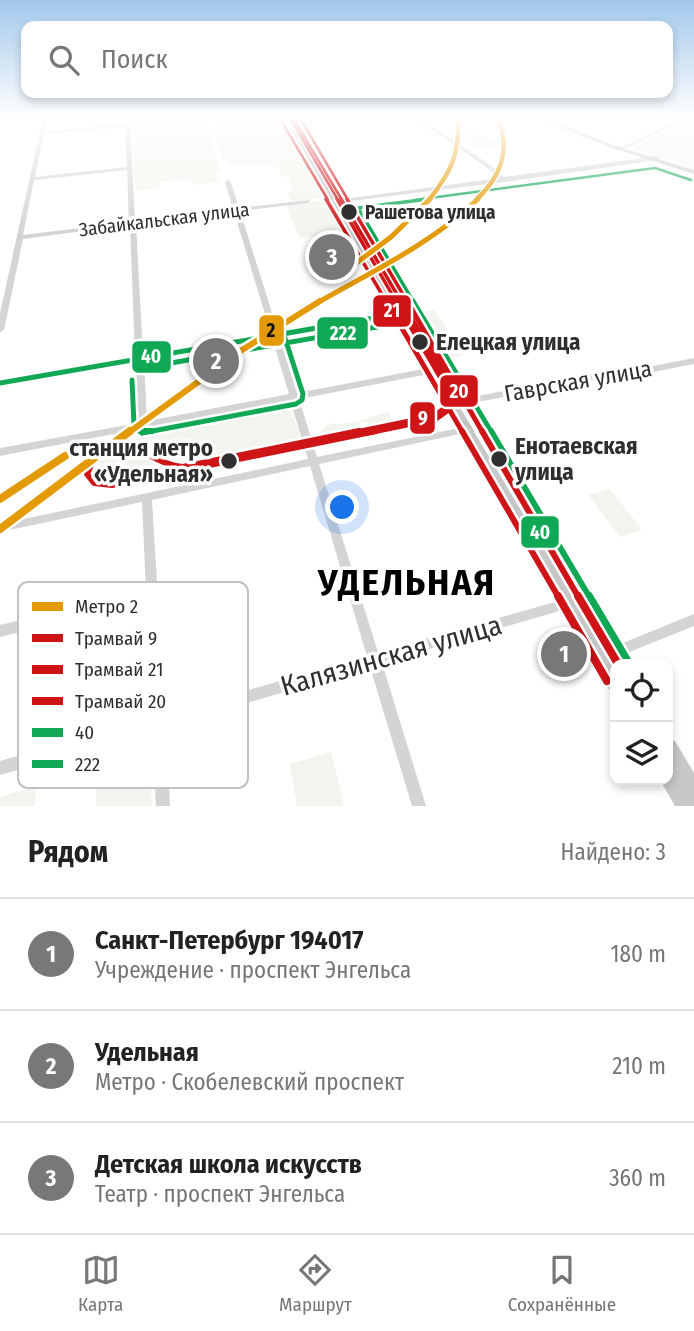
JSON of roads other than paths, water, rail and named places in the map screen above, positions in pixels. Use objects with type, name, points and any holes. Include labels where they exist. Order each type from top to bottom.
[{"type":"main road","points":[[311,156],[405,313],[462,402],[575,602],[610,673]]},
{"type":"main road","points":[[315,156],[340,202]]},
{"type":"main road","points":[[646,156],[694,170]]},
{"type":"main road","points":[[405,313],[434,370],[469,429],[575,602],[615,659]]},
{"type":"main road","points":[[673,756],[694,792]]},
{"type":"main road","points":[[673,783],[686,806]]},
{"type":"street","points":[[0,330],[37,156]]},
{"type":"street","points":[[128,156],[143,425]]},
{"type":"street","points":[[472,156],[504,180]]},
{"type":"street","points":[[631,156],[636,159],[631,163]]},
{"type":"street","points":[[340,202],[657,159]]},
{"type":"street","points":[[32,179],[129,167]]},
{"type":"street","points":[[228,182],[419,806]]},
{"type":"street","name":"Забайкальская улица","points":[[20,237],[308,201]]},
{"type":"street","points":[[0,383],[405,313]]},
{"type":"street","name":"Гаврская улица","points":[[462,402],[621,371],[640,368],[648,370],[694,361]]},
{"type":"street","points":[[0,452],[434,370]]},
{"type":"street","points":[[0,528],[469,429]]},
{"type":"street","points":[[147,498],[151,582]]},
{"type":"street","name":"Калязинская улица","points":[[248,695],[575,602]]},
{"type":"street","points":[[615,659],[694,620]]},
{"type":"street","points":[[0,631],[18,627]]},
{"type":"street","name":"Калязинская улица","points":[[0,768],[18,763]]},
{"type":"street","points":[[162,788],[163,806]]},
{"type":"tram line","name":"21","points":[[302,156],[607,681]]},
{"type":"tram line","name":"9","points":[[312,156],[449,392],[446,407],[434,416],[183,467],[167,465],[133,446],[109,446],[96,454],[88,466],[87,474],[94,483],[112,485],[436,419],[450,409],[455,392],[315,156]]},
{"type":"tram line","name":"20","points":[[322,156],[615,659]]},
{"type":"tram line","points":[[434,416],[454,416],[477,431]]},
{"type":"metro line","name":"2","points":[[355,264],[391,237],[427,203],[442,183],[455,156]]},
{"type":"metro line","name":"2","points":[[0,529],[242,350],[304,310],[387,265],[439,232],[464,213],[493,183],[504,156]]},
{"type":"metro line","name":"2","points":[[0,499],[65,456]]},
{"type":"place","name":"Рашетова улица","points":[[349,212]]},
{"type":"place","name":"Детская школа искусств","points":[[332,257]]},
{"type":"place","name":"Елецкая улица","points":[[420,342]]},
{"type":"place","name":"Удельная","points":[[216,361]]},
{"type":"place","name":"Енотаевская улица","points":[[499,459]]},
{"type":"place","name":"станция метро «Удельная»","points":[[229,461]]},
{"type":"place","name":"Санкт-Петербург 194017","points":[[564,654]]},
{"type":"district","name":"УДЕЛЬНАЯ","points":[[407,582]]}]
